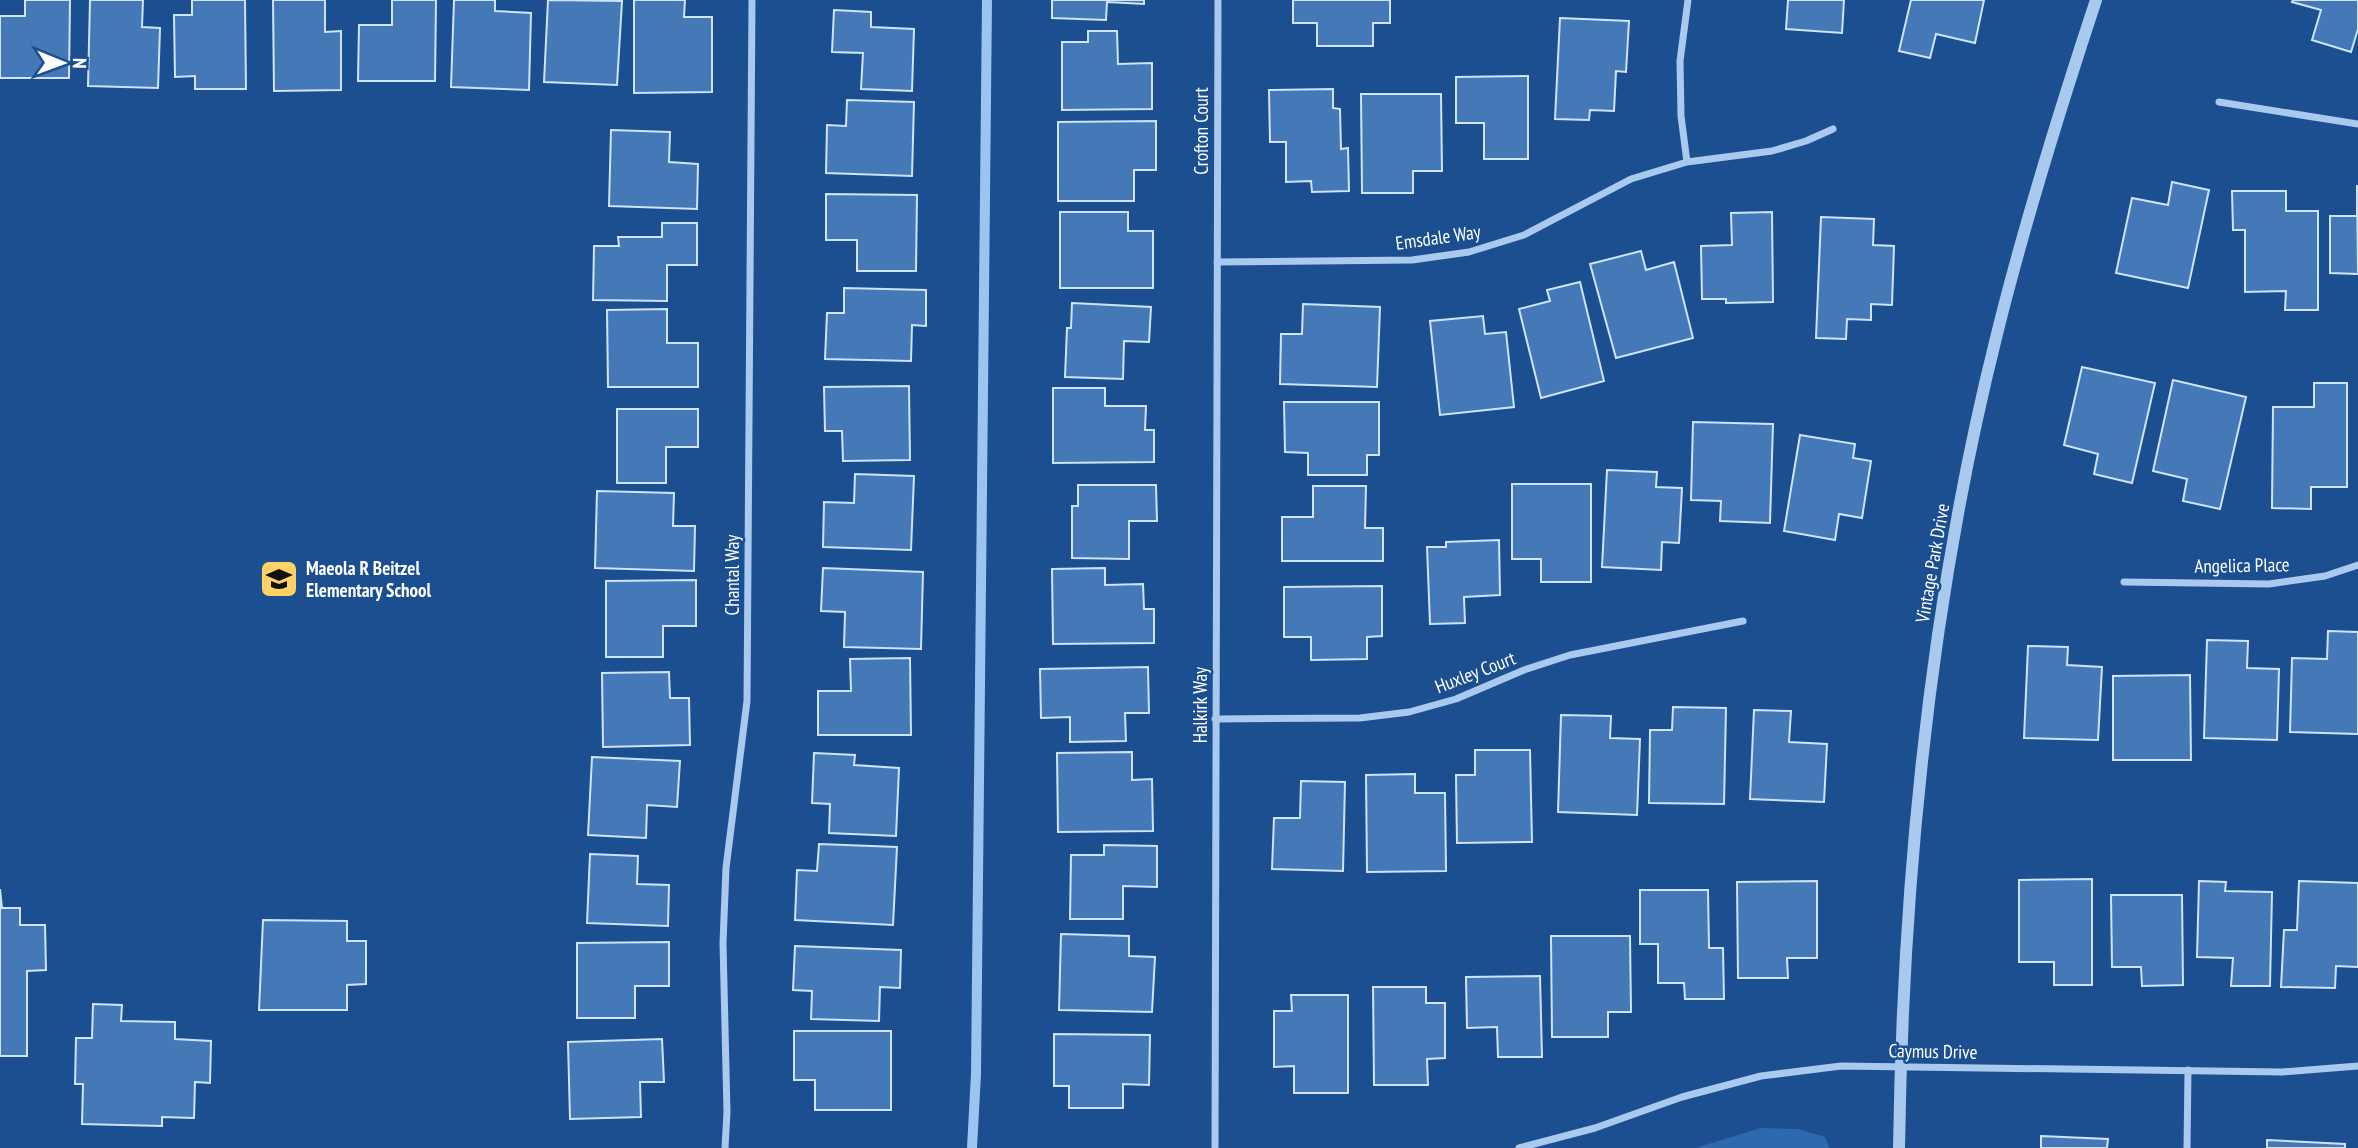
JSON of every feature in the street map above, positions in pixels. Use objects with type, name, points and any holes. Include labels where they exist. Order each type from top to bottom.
[{"type":"street","name":"Chantal Way","points":[[725,1148],[727,1112],[723,943],[726,868],[747,701],[752,0]]},
{"type":"street","name":"Crofton Court","points":[[1217,262],[1218,0]]},
{"type":"street","points":[[1687,162],[1681,116],[1680,61],[1688,0]]},
{"type":"street","name":"Vintage Park Drive","points":[[1899,1148],[1900,1066],[1914,838],[1935,654],[1957,521],[1996,340],[2043,162],[2096,0]]},
{"type":"street","points":[[2219,102],[2358,124]]},
{"type":"street","name":"Emsdale Way","points":[[1217,262],[1412,260],[1469,252],[1524,235],[1631,178],[1687,162],[1772,151],[1807,141],[1833,129]]},
{"type":"street","name":"Halkirk Way","points":[[1215,1148],[1217,262]]},
{"type":"street","name":"Angelica Place","points":[[2124,582],[2269,584],[2325,576],[2358,565]]},
{"type":"street","name":"Huxley Court","points":[[1215,719],[1360,718],[1409,712],[1456,699],[1570,654],[1743,621]]},
{"type":"street","name":"Caymus Drive","points":[[1519,1148],[1595,1128],[1682,1097],[1761,1076],[1842,1066],[2282,1072],[2358,1066]]},
{"type":"street","points":[[2187,1148],[2188,1070]]},
{"type":"shaded area","points":[[1761,1128],[1798,1129],[1825,1137],[1830,1148],[1695,1148]]},
{"type":"building","points":[[25,0],[70,0],[69,78],[0,78],[0,16],[25,16]]},
{"type":"building","points":[[90,0],[143,0],[142,27],[160,28],[158,88],[88,86]]},
{"type":"building","points":[[192,0],[245,0],[246,89],[195,89],[195,76],[175,77],[174,15],[192,15]]},
{"type":"building","points":[[273,0],[325,0],[325,32],[341,31],[341,90],[274,91]]},
{"type":"building","points":[[392,0],[436,0],[435,81],[358,81],[359,25],[392,25]]},
{"type":"building","points":[[454,0],[495,0],[495,11],[531,13],[529,90],[451,87]]},
{"type":"building","points":[[548,0],[622,1],[617,85],[544,82]]},
{"type":"building","points":[[634,0],[685,0],[684,17],[712,17],[712,92],[634,93]]},
{"type":"building","points":[[1052,0],[1144,0],[1144,4],[1107,2],[1106,20],[1052,18]]},
{"type":"building","points":[[1293,0],[1390,0],[1390,23],[1373,23],[1373,46],[1317,46],[1317,23],[1293,23]]},
{"type":"building","points":[[1788,0],[1844,0],[1842,33],[1786,29]]},
{"type":"building","points":[[1911,0],[1984,0],[1975,43],[1936,34],[1930,58],[1899,51]]},
{"type":"building","points":[[2358,0],[2358,29],[2351,52],[2312,40],[2321,10],[2292,2]]},
{"type":"building","points":[[834,10],[871,12],[871,27],[914,29],[912,91],[861,89],[863,53],[832,52]]},
{"type":"building","points":[[1560,18],[1629,21],[1626,72],[1616,71],[1614,111],[1590,110],[1589,120],[1555,119]]},
{"type":"building","points":[[1088,31],[1117,31],[1118,64],[1152,63],[1152,109],[1062,110],[1062,42],[1088,42]]},
{"type":"building","points":[[1528,76],[1528,159],[1484,159],[1484,123],[1456,123],[1456,77]]},
{"type":"building","points":[[1333,89],[1333,108],[1340,109],[1341,149],[1348,148],[1349,191],[1312,192],[1311,181],[1286,182],[1286,142],[1270,142],[1269,90]]},
{"type":"building","points":[[1361,94],[1441,94],[1442,171],[1413,171],[1413,193],[1362,193]]},
{"type":"building","points":[[847,100],[914,102],[912,176],[826,173],[827,125],[846,126]]},
{"type":"building","points":[[1156,121],[1156,170],[1134,170],[1134,201],[1058,201],[1058,122]]},
{"type":"building","points":[[611,130],[670,132],[669,162],[698,164],[697,209],[609,206]]},
{"type":"building","points":[[2172,182],[2209,190],[2188,288],[2116,273],[2132,198],[2168,205]]},
{"type":"building","points":[[2357,185],[2358,274],[2330,273],[2330,216],[2357,216]]},
{"type":"building","points":[[2232,191],[2286,191],[2286,211],[2318,211],[2318,310],[2285,310],[2286,291],[2245,292],[2245,230],[2233,230]]},
{"type":"building","points":[[826,194],[917,195],[916,271],[857,271],[857,240],[826,240]]},
{"type":"building","points":[[1060,212],[1128,212],[1128,231],[1153,231],[1153,288],[1060,288]]},
{"type":"building","points":[[1772,212],[1773,302],[1726,303],[1726,299],[1702,299],[1701,246],[1732,245],[1731,213]]},
{"type":"building","points":[[1821,217],[1874,219],[1873,245],[1894,246],[1892,305],[1871,304],[1871,320],[1847,319],[1846,339],[1816,338]]},
{"type":"building","points":[[662,223],[697,223],[697,265],[667,265],[667,301],[593,300],[594,246],[619,246],[618,237],[662,237]]},
{"type":"building","points":[[1641,251],[1646,270],[1674,262],[1693,338],[1616,358],[1590,264]]},
{"type":"building","points":[[1580,282],[1604,381],[1541,398],[1519,309],[1550,301],[1547,290]]},
{"type":"building","points":[[844,288],[926,290],[926,326],[912,325],[911,361],[825,359],[827,313],[844,313]]},
{"type":"building","points":[[1072,303],[1151,307],[1149,342],[1124,341],[1123,379],[1065,377],[1067,328],[1071,328]]},
{"type":"building","points":[[1303,304],[1380,307],[1377,387],[1280,384],[1281,334],[1302,334]]},
{"type":"building","points":[[667,309],[667,343],[698,343],[698,387],[608,387],[607,310]]},
{"type":"building","points":[[1483,316],[1485,334],[1506,332],[1514,407],[1440,415],[1430,321]]},
{"type":"building","points":[[2082,367],[2155,383],[2132,483],[2094,474],[2098,454],[2064,445]]},
{"type":"building","points":[[2173,380],[2246,397],[2220,509],[2183,501],[2187,479],[2153,471]]},
{"type":"building","points":[[2314,383],[2347,383],[2347,487],[2311,487],[2311,509],[2272,508],[2273,407],[2314,407]]},
{"type":"building","points":[[909,386],[910,460],[843,461],[842,431],[825,431],[824,387]]},
{"type":"building","points":[[1053,388],[1105,388],[1105,406],[1146,406],[1145,430],[1154,430],[1154,462],[1053,463]]},
{"type":"building","points":[[1284,402],[1379,402],[1379,455],[1367,455],[1367,475],[1308,475],[1308,453],[1285,452]]},
{"type":"building","points":[[617,409],[698,409],[698,447],[666,447],[666,483],[617,483]]},
{"type":"building","points":[[1693,422],[1773,424],[1770,523],[1720,521],[1721,501],[1691,500]]},
{"type":"building","points":[[1800,435],[1855,444],[1853,458],[1871,461],[1862,518],[1839,514],[1835,540],[1784,531]]},
{"type":"building","points":[[1607,470],[1657,472],[1656,487],[1682,488],[1679,543],[1662,542],[1661,570],[1602,567]]},
{"type":"building","points":[[855,474],[914,476],[911,550],[823,547],[824,502],[854,503]]},
{"type":"building","points":[[1512,484],[1591,484],[1591,582],[1541,582],[1541,559],[1512,559]]},
{"type":"building","points":[[1078,485],[1156,485],[1157,521],[1129,521],[1129,559],[1072,558],[1072,506],[1078,506]]},
{"type":"building","points":[[1313,486],[1366,486],[1365,528],[1383,528],[1383,561],[1282,561],[1282,517],[1313,517]]},
{"type":"building","points":[[597,491],[674,493],[673,526],[695,526],[694,571],[595,568]]},
{"type":"building","points":[[1499,540],[1500,595],[1464,597],[1465,623],[1430,624],[1427,547],[1446,547],[1446,542]]},
{"type":"building","points":[[823,568],[923,572],[921,649],[844,647],[845,612],[821,611]]},
{"type":"building","points":[[1105,568],[1105,585],[1143,584],[1144,609],[1154,609],[1154,643],[1053,644],[1052,569]]},
{"type":"building","points":[[696,580],[696,626],[663,626],[663,657],[606,657],[606,581]]},
{"type":"building","points":[[1382,586],[1382,636],[1367,637],[1367,659],[1311,660],[1311,637],[1284,637],[1284,587]]},
{"type":"building","points":[[2328,631],[2358,632],[2358,734],[2290,732],[2292,658],[2327,659]]},
{"type":"building","points":[[2207,640],[2248,641],[2247,668],[2279,669],[2277,740],[2204,738]]},
{"type":"building","points":[[2028,646],[2068,647],[2067,665],[2102,667],[2098,740],[2024,738]]},
{"type":"building","points":[[910,658],[911,735],[818,735],[818,691],[851,691],[850,659]]},
{"type":"building","points":[[1148,667],[1149,713],[1125,713],[1126,741],[1070,742],[1070,717],[1041,718],[1040,669]]},
{"type":"building","points":[[669,672],[670,698],[689,698],[690,745],[603,747],[602,673]]},
{"type":"building","points":[[2190,675],[2191,760],[2113,760],[2113,676]]},
{"type":"building","points":[[1673,707],[1726,708],[1724,804],[1649,803],[1650,730],[1672,730]]},
{"type":"building","points":[[1754,710],[1791,711],[1789,742],[1827,744],[1824,802],[1750,799]]},
{"type":"building","points":[[1561,715],[1611,716],[1610,738],[1640,739],[1637,815],[1558,812]]},
{"type":"building","points":[[1475,750],[1530,750],[1532,842],[1457,843],[1456,775],[1475,775]]},
{"type":"building","points":[[1132,752],[1132,780],[1152,779],[1153,831],[1058,832],[1057,753]]},
{"type":"building","points":[[814,753],[855,755],[854,765],[899,768],[896,836],[829,833],[830,804],[812,803]]},
{"type":"building","points":[[592,757],[680,761],[677,807],[647,805],[646,838],[588,835]]},
{"type":"building","points":[[1415,774],[1415,793],[1445,793],[1446,871],[1367,872],[1366,775]]},
{"type":"building","points":[[1301,781],[1345,782],[1343,871],[1272,869],[1274,818],[1300,818]]},
{"type":"building","points":[[819,844],[897,847],[893,925],[795,920],[797,870],[817,871]]},
{"type":"building","points":[[1104,845],[1157,846],[1157,887],[1123,886],[1123,919],[1070,919],[1071,855],[1104,855]]},
{"type":"building","points":[[590,854],[638,856],[637,884],[669,885],[668,926],[587,923]]},
{"type":"building","points":[[2092,879],[2092,985],[2054,985],[2054,962],[2019,962],[2019,880]]},
{"type":"building","points":[[1817,881],[1817,958],[1787,958],[1788,978],[1738,978],[1737,882]]},
{"type":"building","points":[[2199,881],[2226,882],[2225,891],[2272,892],[2270,986],[2231,986],[2233,958],[2197,957]]},
{"type":"building","points":[[2299,881],[2358,883],[2358,967],[2336,966],[2335,988],[2281,987],[2284,930],[2297,930]]},
{"type":"building","points":[[0,889],[2,908],[20,908],[20,925],[45,925],[46,970],[27,971],[27,1056],[0,1056]]},
{"type":"building","points":[[1640,890],[1708,890],[1709,948],[1723,948],[1724,999],[1685,999],[1684,983],[1658,983],[1658,944],[1640,944]]},
{"type":"building","points":[[2111,895],[2182,895],[2183,985],[2142,986],[2141,967],[2112,967]]},
{"type":"building","points":[[263,920],[347,921],[347,941],[366,941],[366,984],[347,985],[347,1010],[259,1010]]},
{"type":"building","points":[[1061,934],[1129,936],[1129,956],[1155,957],[1152,1012],[1059,1010]]},
{"type":"building","points":[[1551,936],[1630,936],[1631,1012],[1608,1012],[1608,1037],[1552,1037]]},
{"type":"building","points":[[669,942],[669,986],[635,986],[635,1018],[577,1018],[577,943]]},
{"type":"building","points":[[795,946],[901,950],[900,988],[880,987],[879,1021],[811,1019],[812,991],[793,990]]},
{"type":"building","points":[[1540,976],[1542,1057],[1498,1057],[1497,1027],[1467,1028],[1466,977]]},
{"type":"building","points":[[1373,987],[1426,987],[1426,1003],[1445,1003],[1445,1058],[1427,1059],[1428,1085],[1374,1085]]},
{"type":"building","points":[[1291,995],[1348,995],[1348,1093],[1294,1093],[1294,1066],[1274,1067],[1274,1011],[1292,1011]]},
{"type":"building","points":[[93,1004],[122,1005],[121,1021],[175,1022],[175,1039],[211,1041],[210,1083],[195,1082],[194,1118],[162,1117],[162,1126],[82,1124],[83,1084],[75,1084],[76,1038],[92,1038]]},
{"type":"building","points":[[794,1031],[891,1031],[891,1110],[815,1110],[815,1080],[794,1080]]},
{"type":"building","points":[[1054,1034],[1150,1035],[1149,1085],[1123,1084],[1123,1108],[1069,1108],[1069,1086],[1054,1086]]},
{"type":"building","points":[[662,1039],[664,1082],[640,1082],[641,1117],[570,1119],[568,1042]]},
{"type":"building","points":[[2041,1136],[2108,1139],[2107,1148],[2041,1148]]},
{"type":"building","points":[[2267,1140],[2345,1144],[2345,1148],[2267,1148]]},
{"type":"waterway","points":[[972,1148],[976,1074],[987,0]]},
{"type":"place","name":"Maeola R Beitzel Elementary School","points":[[279,579]]}]
